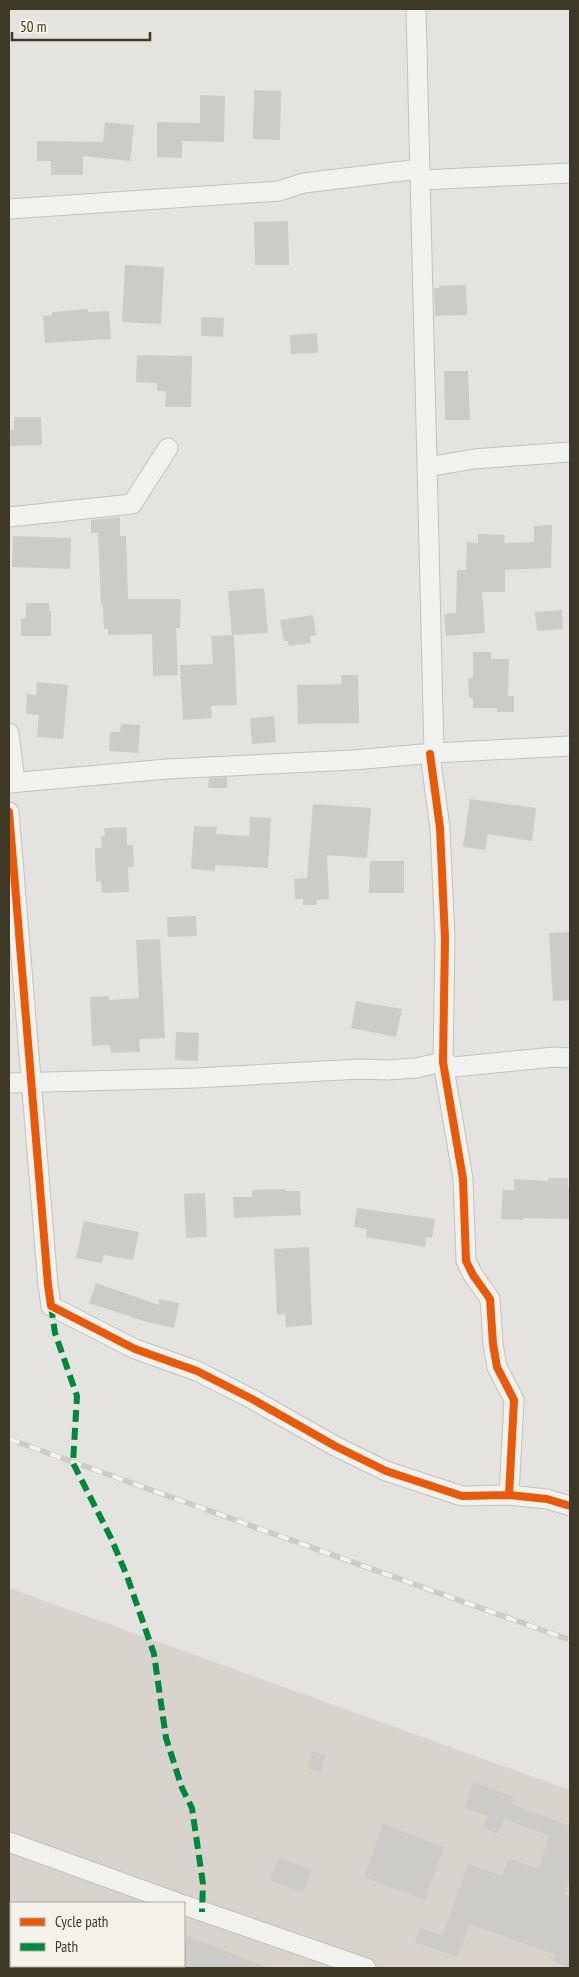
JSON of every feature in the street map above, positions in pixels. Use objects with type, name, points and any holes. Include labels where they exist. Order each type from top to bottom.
[{"type":"street","points":[[416,9],[432,754],[440,828],[446,939],[443,1062],[463,1179],[466,1261],[473,1275],[490,1299],[493,1344],[497,1367],[514,1400],[509,1496]]},
{"type":"street","points":[[9,209],[278,191],[304,183],[420,175],[570,173]]},
{"type":"street","points":[[9,517],[132,504],[168,448]]},
{"type":"street","points":[[427,467],[474,459],[570,452]]},
{"type":"street","points":[[9,733],[12,782],[166,769],[353,760],[570,746]]},
{"type":"street","points":[[9,812],[51,1306],[135,1349],[196,1372],[252,1399],[335,1446],[386,1471],[462,1496],[509,1496],[547,1499],[570,1506]]},
{"type":"street","points":[[9,1083],[196,1078],[360,1069],[388,1070],[416,1068],[443,1062],[454,1067],[570,1058]]},
{"type":"street","points":[[9,1842],[175,1902]]},
{"type":"street","points":[[185,1905],[366,1968]]},
{"type":"shaded area","points":[[9,1588],[570,1790],[570,1968],[9,1968]]},
{"type":"building","points":[[254,90],[281,91],[280,140],[253,139]]},
{"type":"building","points":[[200,95],[225,96],[224,142],[182,141],[182,158],[157,157],[157,122],[200,123]]},
{"type":"building","points":[[105,122],[134,125],[130,161],[83,156],[83,175],[51,175],[51,161],[37,161],[37,141],[103,142]]},
{"type":"building","points":[[288,221],[289,265],[255,265],[254,222]]},
{"type":"building","points":[[125,265],[164,267],[161,324],[122,322]]},
{"type":"building","points":[[466,285],[467,315],[435,316],[434,288],[439,288],[439,286]]},
{"type":"building","points":[[88,309],[88,312],[109,311],[111,339],[45,343],[43,316],[52,315],[52,312]]},
{"type":"building","points":[[201,317],[224,318],[223,337],[201,336]]},
{"type":"building","points":[[317,333],[318,353],[291,354],[290,335]]},
{"type":"building","points":[[137,355],[192,356],[191,407],[165,407],[166,391],[157,391],[157,383],[136,382]]},
{"type":"building","points":[[444,371],[468,371],[470,420],[445,420]]},
{"type":"building","points":[[14,417],[41,417],[42,445],[9,446],[9,430],[14,430]]},
{"type":"building","points":[[120,517],[120,536],[126,536],[128,599],[181,599],[180,628],[176,628],[178,675],[153,676],[152,634],[108,635],[108,629],[104,629],[98,533],[91,533],[91,520]]},
{"type":"building","points":[[552,525],[551,568],[505,570],[505,592],[482,592],[485,633],[446,636],[444,614],[456,613],[457,570],[466,570],[467,542],[478,543],[478,534],[505,535],[504,543],[534,542],[534,526]]},
{"type":"building","points":[[13,536],[71,538],[70,569],[12,567]]},
{"type":"building","points":[[264,588],[268,633],[234,635],[237,705],[211,706],[212,718],[183,720],[180,665],[213,664],[211,636],[232,635],[228,591]]},
{"type":"building","points":[[26,603],[49,603],[49,611],[51,611],[51,636],[21,636],[21,619],[26,618]]},
{"type":"building","points":[[562,610],[563,629],[537,631],[535,612]]},
{"type":"building","points":[[313,615],[316,635],[310,636],[311,643],[289,646],[288,641],[284,641],[280,620]]},
{"type":"building","points":[[473,652],[491,652],[491,659],[509,659],[508,696],[514,696],[514,712],[497,712],[497,708],[473,708],[473,698],[469,698],[468,678],[473,678]]},
{"type":"building","points":[[341,675],[358,675],[359,723],[298,724],[297,685],[342,684]]},
{"type":"building","points":[[37,682],[68,685],[63,739],[37,737],[39,715],[26,714],[27,694],[36,695]]},
{"type":"building","points":[[274,716],[276,742],[252,744],[250,718]]},
{"type":"building","points":[[121,724],[140,725],[138,753],[109,751],[110,732],[120,732]]},
{"type":"building","points":[[227,777],[227,788],[208,788],[209,778]]},
{"type":"building","points":[[470,799],[536,808],[532,841],[488,834],[485,850],[463,847]]},
{"type":"building","points":[[313,804],[371,808],[367,858],[327,855],[329,899],[317,900],[317,905],[303,905],[303,899],[295,899],[294,879],[307,878]]},
{"type":"building","points":[[250,817],[271,818],[268,868],[215,865],[215,871],[191,869],[194,826],[217,827],[216,834],[249,836]]},
{"type":"building","points":[[127,827],[127,845],[133,845],[134,867],[128,867],[129,892],[102,893],[101,881],[96,882],[95,848],[102,848],[101,837],[105,836],[104,828]]},
{"type":"building","points":[[370,861],[404,861],[404,893],[369,893]]},
{"type":"building","points":[[196,916],[197,936],[168,937],[167,917]]},
{"type":"building","points":[[570,932],[570,1000],[553,1001],[549,933]]},
{"type":"building","points":[[160,939],[165,1038],[139,1039],[140,1052],[111,1053],[110,1045],[92,1046],[90,997],[109,996],[109,1000],[139,998],[136,940]]},
{"type":"building","points":[[356,1001],[402,1009],[396,1037],[351,1028]]},
{"type":"building","points":[[176,1032],[199,1033],[198,1061],[175,1060]]},
{"type":"building","points":[[548,1178],[568,1178],[568,1187],[570,1187],[570,1219],[501,1219],[503,1190],[514,1190],[514,1179],[548,1181]]},
{"type":"building","points":[[286,1189],[286,1191],[300,1191],[301,1215],[234,1218],[233,1197],[252,1197],[252,1190]]},
{"type":"building","points":[[205,1193],[207,1237],[186,1238],[184,1194]]},
{"type":"building","points":[[357,1208],[435,1219],[432,1238],[426,1237],[425,1247],[366,1237],[367,1229],[354,1227]]},
{"type":"building","points":[[84,1221],[139,1232],[133,1260],[104,1255],[102,1263],[76,1258]]},
{"type":"building","points":[[309,1247],[312,1325],[286,1327],[285,1314],[277,1315],[274,1249]]},
{"type":"building","points":[[96,1283],[159,1305],[159,1299],[179,1303],[174,1328],[147,1322],[89,1303]]},
{"type":"building","points":[[312,1751],[326,1755],[321,1772],[307,1768]]},
{"type":"building","points":[[473,1782],[514,1797],[511,1804],[570,1826],[570,1878],[564,1894],[570,1896],[570,1968],[553,1961],[556,1955],[470,1924],[457,1957],[415,1942],[420,1928],[442,1936],[468,1864],[502,1876],[509,1858],[538,1869],[550,1836],[504,1819],[498,1834],[483,1828],[488,1816],[464,1808]]},
{"type":"building","points":[[383,1824],[444,1847],[425,1900],[364,1877]]},
{"type":"building","points":[[279,1857],[312,1870],[303,1893],[270,1880]]},
{"type":"building","points":[[187,1936],[266,1968],[184,1968]]},
{"type":"railway","points":[[9,1439],[570,1640]]},
{"type":"marked path","points":[[51,1306],[55,1333],[77,1396],[73,1463],[111,1538],[127,1576],[154,1654],[166,1738],[182,1788],[192,1808],[203,1884],[202,1912]]},
{"type":"cycle path","points":[[430,754],[440,828],[445,939],[443,1062],[463,1179],[466,1261],[473,1275],[490,1299],[493,1344],[497,1367],[514,1400],[509,1495],[547,1499],[570,1506]]},
{"type":"cycle path","points":[[9,812],[51,1306],[135,1349],[197,1371],[252,1399],[335,1446],[386,1471],[462,1496],[509,1495]]}]
